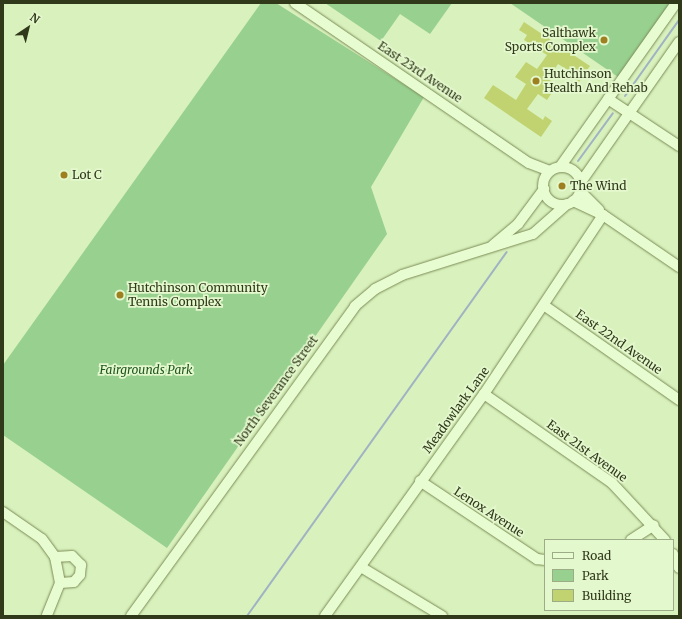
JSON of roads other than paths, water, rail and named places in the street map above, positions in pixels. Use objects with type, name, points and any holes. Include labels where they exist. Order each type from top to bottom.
[{"type":"street","name":"East 23rd Avenue","points":[[295,3],[529,163],[555,169]]},
{"type":"street","points":[[676,3],[608,99],[555,169],[544,187],[552,202],[570,202],[603,215],[679,268]]},
{"type":"street","points":[[570,202],[629,113],[679,42]]},
{"type":"street","points":[[608,99],[679,146]]},
{"type":"street","name":"East 23rd Avenue","points":[[529,163],[544,187]]},
{"type":"street","points":[[555,169],[571,169],[581,186],[603,215]]},
{"type":"street","name":"North Severance Street","points":[[493,245],[518,224],[544,187]]},
{"type":"street","name":"North Severance Street","points":[[131,616],[355,306],[375,288],[402,274],[493,245],[513,242],[533,234],[570,202]]},
{"type":"street","name":"Meadowlark Lane","points":[[325,616],[361,567],[420,481],[484,394],[545,306],[603,215]]},
{"type":"street","name":"East 22nd Avenue","points":[[545,306],[679,400]]},
{"type":"street","name":"East 21st Avenue","points":[[484,394],[612,483],[654,525],[664,539]]},
{"type":"street","name":"Lenox Avenue","points":[[420,481],[537,559],[544,560]]},
{"type":"street","points":[[3,512],[42,539],[55,557],[60,584],[47,616]]},
{"type":"street","points":[[633,539],[654,525]]},
{"type":"street","points":[[55,557],[72,556],[81,565],[80,575],[74,582],[60,584]]},
{"type":"street","points":[[674,556],[679,568]]},
{"type":"street","points":[[361,567],[442,616]]},
{"type":"waterway","points":[[625,96],[679,20]]},
{"type":"waterway","points":[[578,161],[613,113]]},
{"type":"waterway","points":[[247,616],[507,252]]},
{"type":"place","name":"Salthawk Sports Complex","points":[[604,40]]},
{"type":"place","name":"Hutchinson Health And Rehab","points":[[536,81]]},
{"type":"place","name":"Lot C","points":[[64,175]]},
{"type":"place","name":"The Wind","points":[[562,186]]},
{"type":"place","name":"Hutchinson Community Tennis Complex","points":[[120,295]]},
{"type":"park label","name":"Fairgrounds Park","points":[[146,370]]}]
